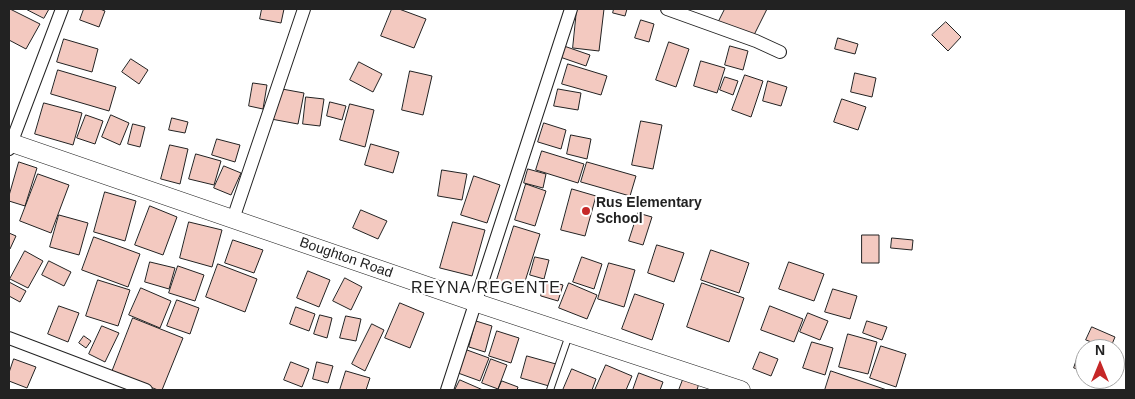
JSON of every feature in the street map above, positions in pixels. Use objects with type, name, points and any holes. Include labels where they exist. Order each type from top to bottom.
[{"type":"main road","name":"Boughton Road","points":[[9,144],[477,303],[741,390]]},
{"type":"street","points":[[9,144],[62,9]]},
{"type":"street","points":[[234,220],[304,9]]},
{"type":"street","points":[[447,390],[477,303],[571,9]]},
{"type":"street","points":[[667,9],[756,41],[780,52]]},
{"type":"street","points":[[9,338],[146,390]]},
{"type":"lane","points":[[550,390],[570,333]]},
{"type":"building","points":[[10,9],[40,24],[26,49],[9,40]]},
{"type":"building","points":[[26,9],[49,9],[44,18]]},
{"type":"building","points":[[84,9],[100,9],[105,11],[99,27],[80,20]]},
{"type":"building","points":[[262,9],[284,9],[281,23],[260,19]]},
{"type":"building","points":[[392,9],[399,9],[426,19],[414,48],[381,36]]},
{"type":"building","points":[[577,9],[604,9],[599,51],[573,48]]},
{"type":"building","points":[[614,9],[627,9],[625,16],[613,13]]},
{"type":"building","points":[[725,9],[767,9],[752,39],[718,23]]},
{"type":"building","points":[[641,20],[654,24],[649,42],[635,38]]},
{"type":"building","points":[[946,22],[961,37],[948,51],[932,35]]},
{"type":"building","points":[[838,38],[858,44],[855,54],[835,49]]},
{"type":"building","points":[[64,39],[98,49],[92,72],[57,62]]},
{"type":"building","points":[[669,42],[689,49],[676,87],[656,80]]},
{"type":"building","points":[[561,45],[590,55],[586,66],[557,56]]},
{"type":"building","points":[[730,46],[748,51],[743,70],[725,65]]},
{"type":"building","points":[[131,59],[148,70],[139,84],[122,72]]},
{"type":"building","points":[[701,61],[725,68],[717,93],[694,86]]},
{"type":"building","points":[[359,62],[382,74],[373,92],[350,80]]},
{"type":"building","points":[[568,64],[607,76],[601,95],[562,84]]},
{"type":"building","points":[[58,70],[116,87],[109,111],[51,94]]},
{"type":"building","points":[[410,71],[432,76],[423,115],[402,110]]},
{"type":"building","points":[[855,73],[876,78],[872,97],[851,92]]},
{"type":"building","points":[[745,75],[763,81],[751,117],[732,110]]},
{"type":"building","points":[[725,77],[738,81],[733,95],[720,90]]},
{"type":"building","points":[[768,81],[787,87],[781,106],[763,101]]},
{"type":"building","points":[[253,83],[267,85],[263,109],[249,106]]},
{"type":"building","points":[[282,89],[304,93],[298,124],[271,119]]},
{"type":"building","points":[[558,89],[581,93],[578,110],[554,106]]},
{"type":"building","points":[[306,97],[324,99],[320,126],[303,124]]},
{"type":"building","points":[[842,99],[866,107],[858,130],[834,122]]},
{"type":"building","points":[[330,102],[346,106],[342,120],[327,116]]},
{"type":"building","points":[[44,103],[82,113],[73,145],[35,134]]},
{"type":"building","points":[[350,104],[374,110],[365,147],[340,140]]},
{"type":"building","points":[[86,115],[103,121],[95,144],[77,138]]},
{"type":"building","points":[[111,115],[129,123],[120,145],[102,137]]},
{"type":"building","points":[[172,118],[188,122],[185,133],[169,130]]},
{"type":"building","points":[[641,121],[662,125],[653,169],[632,165]]},
{"type":"building","points":[[544,123],[566,130],[561,149],[538,142]]},
{"type":"building","points":[[133,124],[145,127],[140,147],[128,144]]},
{"type":"building","points":[[571,135],[591,139],[587,159],[567,154]]},
{"type":"building","points":[[217,139],[240,145],[235,162],[212,155]]},
{"type":"building","points":[[371,144],[399,152],[393,173],[365,165]]},
{"type":"building","points":[[170,145],[188,149],[180,184],[161,179]]},
{"type":"building","points":[[542,151],[584,164],[578,183],[536,170]]},
{"type":"building","points":[[196,154],[221,161],[214,185],[189,179]]},
{"type":"building","points":[[19,162],[37,168],[25,206],[9,201]]},
{"type":"building","points":[[587,162],[636,176],[630,196],[581,182]]},
{"type":"building","points":[[224,166],[241,173],[231,195],[214,188]]},
{"type":"building","points":[[528,169],[546,174],[543,188],[524,183]]},
{"type":"building","points":[[442,170],[467,174],[462,200],[438,196]]},
{"type":"building","points":[[38,174],[69,185],[51,233],[20,221]]},
{"type":"building","points":[[474,176],[500,185],[487,223],[461,215]]},
{"type":"building","points":[[526,184],[546,191],[535,226],[515,220]]},
{"type":"building","points":[[572,189],[596,196],[585,236],[561,230]]},
{"type":"building","points":[[105,192],[136,201],[125,241],[94,232]]},
{"type":"building","points":[[150,206],[177,217],[163,255],[135,245]]},
{"type":"building","points":[[361,210],[387,221],[378,239],[353,228]]},
{"type":"building","points":[[638,213],[652,217],[643,245],[629,241]]},
{"type":"building","points":[[59,215],[88,223],[79,255],[50,247]]},
{"type":"building","points":[[189,222],[222,230],[212,267],[180,258]]},
{"type":"building","points":[[453,222],[485,230],[472,276],[440,268]]},
{"type":"building","points":[[514,226],[540,234],[521,294],[495,286]]},
{"type":"building","points":[[9,233],[16,236],[10,249],[9,248]]},
{"type":"building","points":[[862,235],[879,235],[879,263],[862,263]]},
{"type":"building","points":[[94,237],[140,254],[128,287],[82,270]]},
{"type":"building","points":[[892,238],[913,240],[912,250],[891,248]]},
{"type":"building","points":[[233,240],[263,250],[254,273],[225,263]]},
{"type":"building","points":[[657,245],[684,253],[674,282],[648,273]]},
{"type":"building","points":[[711,250],[749,263],[739,293],[701,280]]},
{"type":"building","points":[[25,251],[43,261],[28,288],[10,279]]},
{"type":"building","points":[[535,257],[549,260],[544,279],[530,275]]},
{"type":"building","points":[[582,257],[602,264],[594,289],[573,282]]},
{"type":"building","points":[[49,261],[71,272],[64,286],[42,275]]},
{"type":"building","points":[[150,262],[175,268],[169,289],[145,282]]},
{"type":"building","points":[[789,262],[824,274],[814,301],[779,289]]},
{"type":"building","points":[[609,263],[635,270],[624,307],[598,299]]},
{"type":"building","points":[[218,264],[257,279],[245,312],[206,297]]},
{"type":"building","points":[[178,266],[204,275],[195,301],[169,293]]},
{"type":"building","points":[[308,271],[330,280],[319,307],[297,298]]},
{"type":"building","points":[[345,278],[362,287],[351,310],[333,301]]},
{"type":"building","points":[[98,280],[130,290],[118,326],[86,316]]},
{"type":"building","points":[[546,280],[563,285],[558,301],[541,296]]},
{"type":"building","points":[[9,282],[26,291],[20,302],[9,296]]},
{"type":"building","points":[[569,283],[597,295],[587,319],[559,308]]},
{"type":"building","points":[[702,283],[744,298],[729,342],[687,327]]},
{"type":"building","points":[[141,288],[171,301],[160,328],[129,315]]},
{"type":"building","points":[[833,289],[857,296],[850,319],[825,312]]},
{"type":"building","points":[[635,294],[664,304],[652,340],[622,329]]},
{"type":"building","points":[[177,300],[199,308],[190,334],[167,326]]},
{"type":"building","points":[[400,303],[424,313],[410,348],[385,338]]},
{"type":"building","points":[[59,306],[79,313],[68,342],[48,334]]},
{"type":"building","points":[[770,306],[803,319],[794,342],[761,330]]},
{"type":"building","points":[[296,307],[315,314],[309,331],[290,324]]},
{"type":"building","points":[[808,313],[828,321],[820,340],[800,332]]},
{"type":"building","points":[[320,315],[332,318],[327,338],[314,334]]},
{"type":"building","points":[[346,316],[361,319],[356,341],[340,338]]},
{"type":"building","points":[[133,318],[183,338],[162,390],[112,372]]},
{"type":"building","points":[[476,321],[492,326],[485,352],[469,347]]},
{"type":"building","points":[[867,321],[887,327],[882,340],[863,333]]},
{"type":"building","points":[[372,324],[384,330],[365,371],[352,364]]},
{"type":"building","points":[[102,326],[119,333],[105,362],[89,354]]},
{"type":"building","points":[[1092,327],[1115,337],[1114,339],[1086,339]]},
{"type":"building","points":[[497,331],[519,338],[511,363],[489,356]]},
{"type":"building","points":[[848,334],[877,342],[868,374],[839,367]]},
{"type":"building","points":[[84,336],[91,341],[86,348],[79,343]]},
{"type":"building","points":[[812,342],[833,348],[825,375],[803,368]]},
{"type":"building","points":[[881,346],[906,354],[896,387],[870,378]]},
{"type":"building","points":[[467,350],[489,358],[480,381],[458,373]]},
{"type":"building","points":[[760,352],[778,359],[771,376],[753,369]]},
{"type":"building","points":[[527,356],[556,364],[549,386],[521,378]]},
{"type":"building","points":[[14,359],[36,367],[27,388],[9,381],[9,373]]},
{"type":"building","points":[[491,359],[507,365],[498,389],[482,383]]},
{"type":"building","points":[[291,362],[309,369],[302,387],[284,380]]},
{"type":"building","points":[[317,362],[333,366],[328,383],[313,379]]},
{"type":"building","points":[[606,365],[632,376],[626,390],[595,390]]},
{"type":"building","points":[[572,369],[596,379],[592,390],[563,390]]},
{"type":"building","points":[[346,371],[370,378],[366,390],[340,390]]},
{"type":"building","points":[[831,371],[887,390],[825,390]]},
{"type":"building","points":[[639,373],[663,382],[660,390],[633,390]]},
{"type":"building","points":[[684,377],[699,383],[697,390],[679,390]]},
{"type":"building","points":[[460,380],[483,390],[455,390]]},
{"type":"building","points":[[502,381],[518,387],[517,390],[498,390]]},
{"type":"place","name":"Rus Elementary School","points":[[586,211]]},
{"type":"district","name":"REYNA REGENTE","points":[[486,289]]}]
